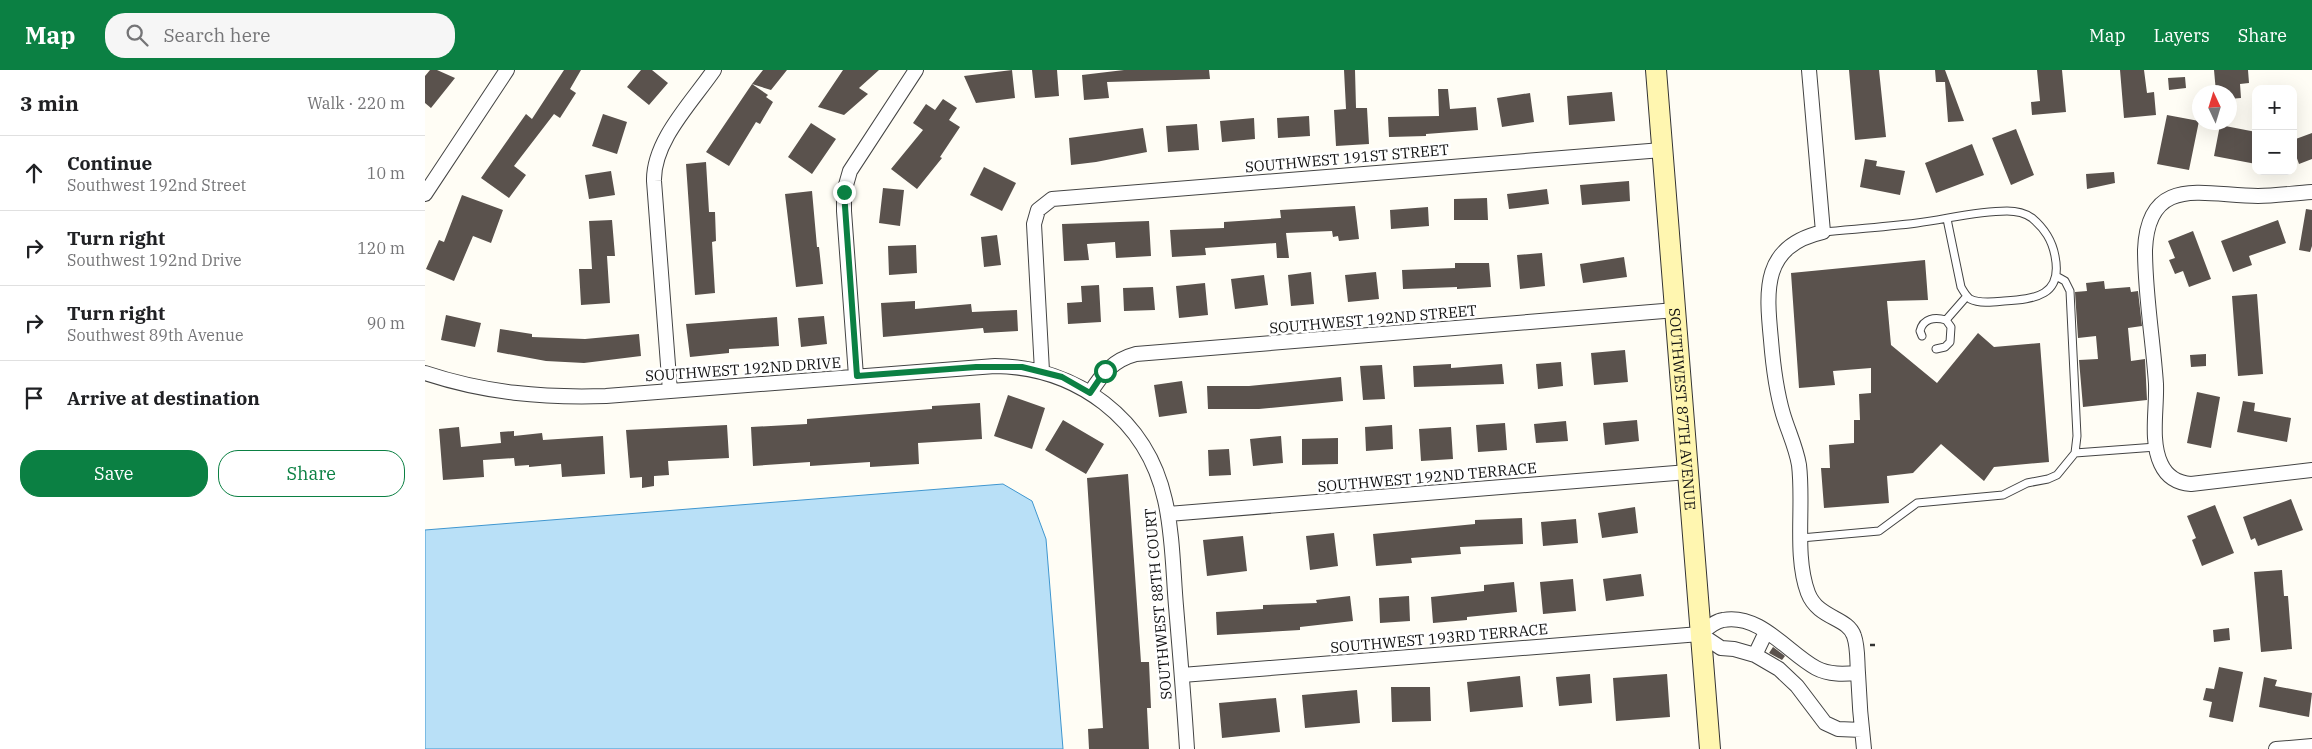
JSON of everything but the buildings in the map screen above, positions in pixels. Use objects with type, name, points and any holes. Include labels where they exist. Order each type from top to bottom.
[{"type":"street","points":[[425,194],[507,70]]},
{"type":"street","points":[[670,391],[654,181],[655,162],[661,145],[714,70]]},
{"type":"street","points":[[857,376],[845,211],[845,184],[853,165],[916,70]]},
{"type":"street","name":"SOUTHWEST 87TH AVENUE","points":[[1656,70],[1710,749]]},
{"type":"street","points":[[1809,70],[1823,232],[1799,240],[1784,252],[1773,268],[1768,287],[1767,304],[1775,381],[1799,466],[1803,570],[1811,600],[1821,612],[1841,622],[1853,632],[1856,646],[1864,749]]},
{"type":"street","name":"SOUTHWEST 191ST STREET","points":[[1042,371],[1033,229],[1034,218],[1038,210],[1046,202],[1059,198],[1663,150]]},
{"type":"street","points":[[2312,192],[2258,196],[2208,192],[2179,194],[2159,205],[2152,216],[2147,230],[2145,250],[2156,385],[2157,447],[2158,458],[2164,471],[2170,478],[2183,484],[2221,482],[2282,472],[2312,470]]},
{"type":"street","name":"SOUTHWEST 192ND STREET","points":[[1090,393],[1100,377],[1111,365],[1136,354],[1676,310]]},
{"type":"street","name":"SOUTHWEST 192ND DRIVE","points":[[425,373],[478,388],[527,395],[590,396],[995,366],[1022,367],[1042,371],[1062,377],[1090,393]]},
{"type":"street","name":"SOUTHWEST 88TH COURT","points":[[1090,393],[1121,419],[1142,446],[1162,488],[1168,514],[1187,749]]},
{"type":"street","name":"SOUTHWEST 192ND TERRACE","points":[[1168,514],[1688,472]]},
{"type":"street","points":[[1858,673],[1831,673],[1816,668],[1766,632],[1749,623],[1722,620],[1700,634],[1721,648],[1755,655],[1779,669],[1792,680],[1825,723],[1838,729],[1862,730]]},
{"type":"street","points":[[1755,655],[1766,632]]},
{"type":"street","name":"SOUTHWEST 193RD TERRACE","points":[[1181,675],[1700,634]]},
{"type":"street","points":[[1792,680],[1807,662]]},
{"type":"street","points":[[2276,749],[2312,746]]},
{"type":"lane","points":[[1823,232],[1947,219],[2000,211],[2017,212],[2030,216],[2051,241],[2057,265],[2056,276],[2047,292],[2032,298],[1985,302],[1971,299],[1967,296],[1959,278],[1947,219]]},
{"type":"lane","points":[[1801,538],[1879,531],[1917,503],[2003,495],[2027,483],[2053,478],[2075,453],[2077,412],[2070,291],[2065,281],[2056,276]]},
{"type":"lane","points":[[1947,320],[1967,296]]},
{"type":"lane","points":[[1922,336],[1920,331],[1924,323],[1930,319],[1947,320]]},
{"type":"lane","points":[[1936,349],[1945,347],[1951,342],[1951,327],[1947,320]]},
{"type":"lane","points":[[2075,453],[2157,447]]},
{"type":"path","points":[[1868,645],[1877,645]]},
{"type":"water","points":[[1003,484],[1032,501],[1046,539],[1063,749],[425,749],[425,530]]},
{"type":"route","points":[[844,192],[857,376],[1009,366],[1042,371],[1062,377],[1090,393],[1105,371]]}]
